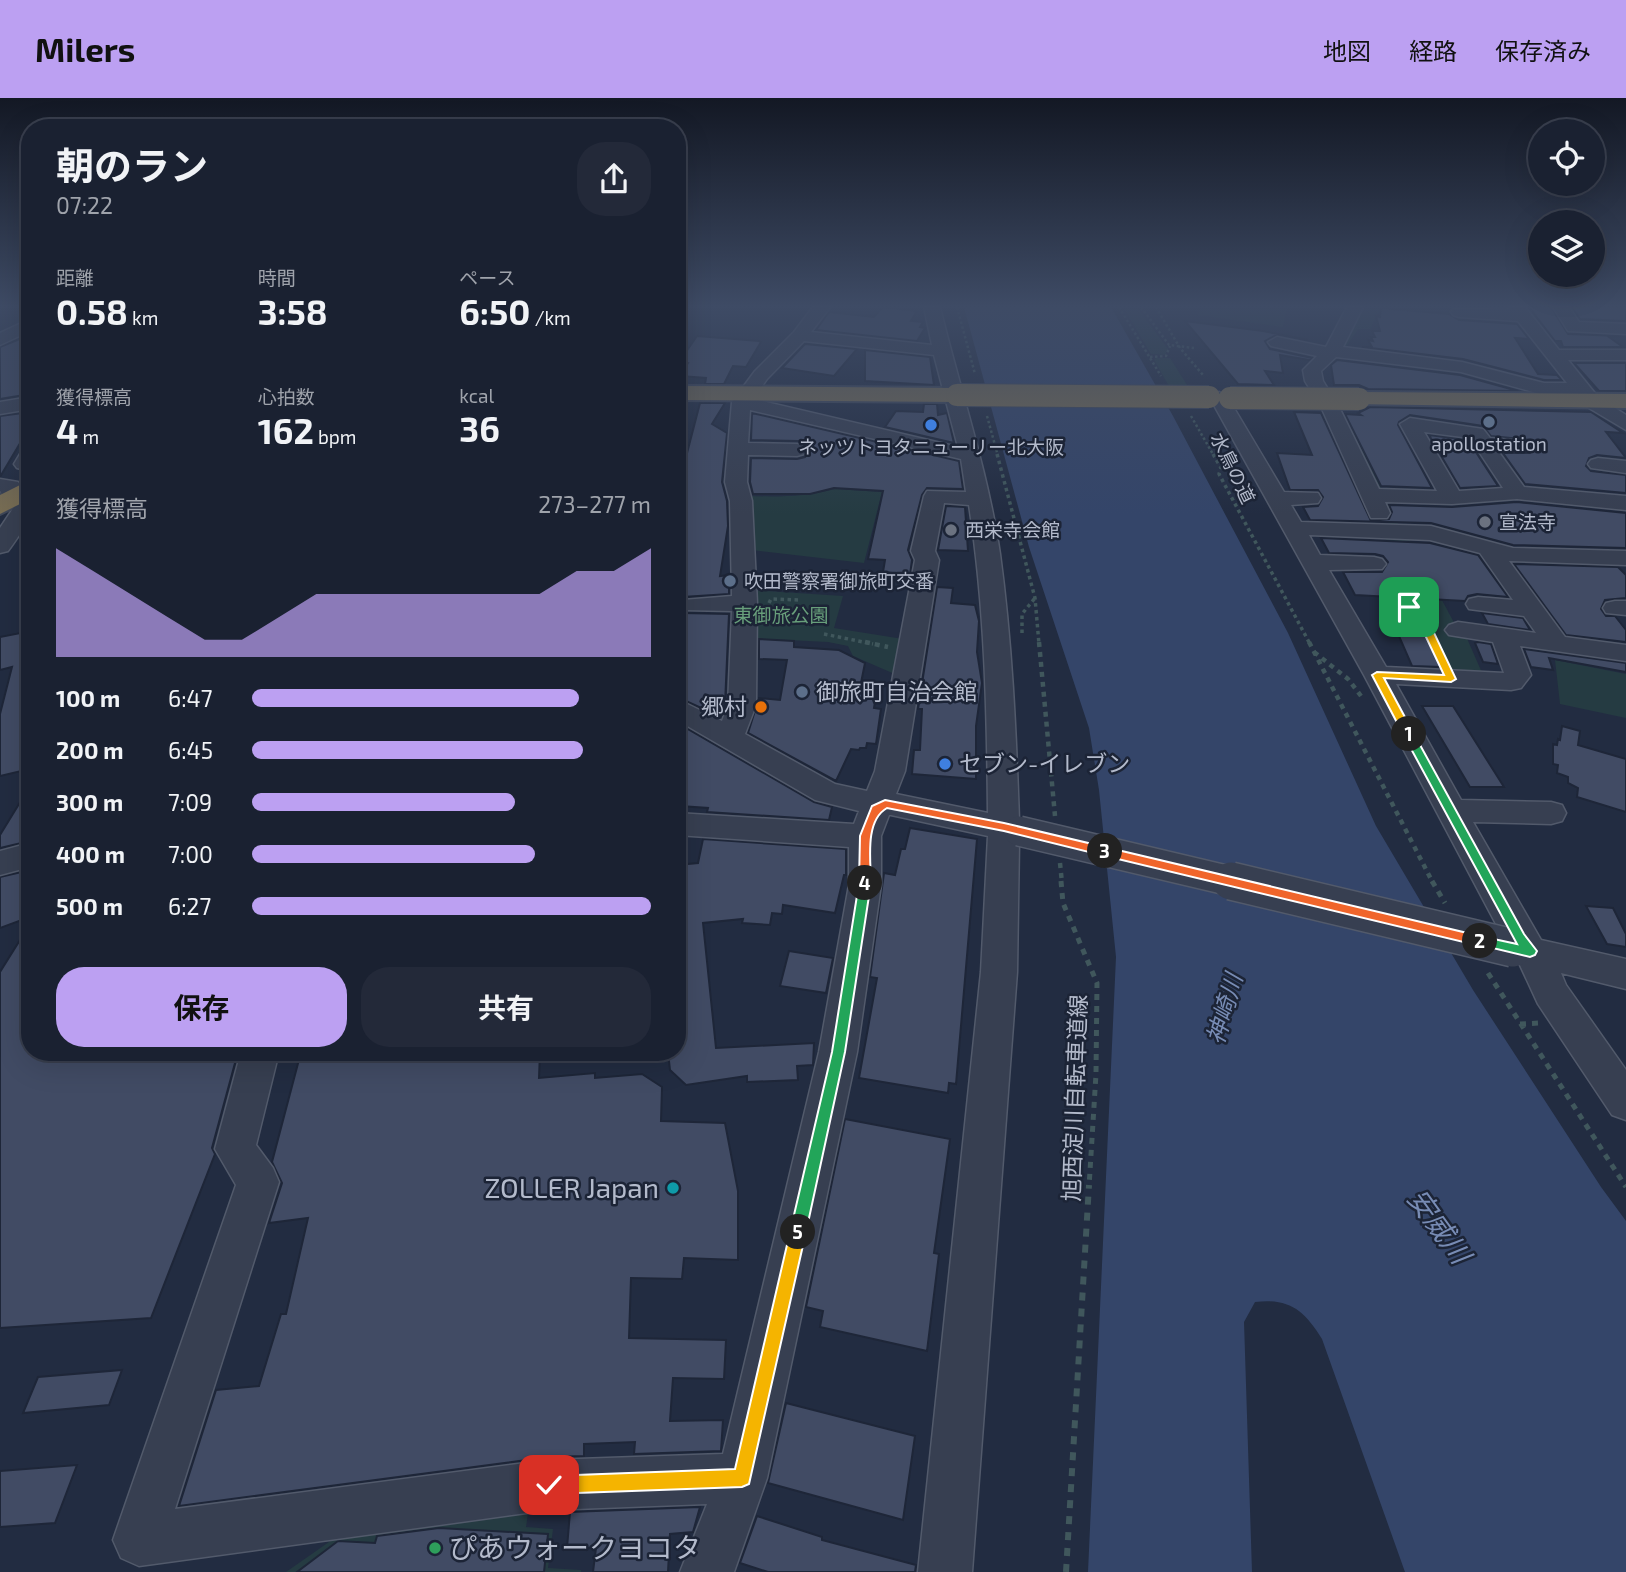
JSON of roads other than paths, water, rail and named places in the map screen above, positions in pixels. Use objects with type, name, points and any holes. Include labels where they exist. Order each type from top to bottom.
[{"type":"highway","points":[[686,394],[744,398],[1216,393],[1359,399],[1586,394],[1626,401]]},
{"type":"street","points":[[729,738],[742,705],[756,605],[736,482],[739,449],[737,436],[744,398],[760,376]]},
{"type":"street","points":[[945,1572],[1011,829],[994,612],[980,500],[949,376]]},
{"type":"street","points":[[1313,376],[1387,530]]},
{"type":"street","points":[[1495,376],[1544,389],[1586,394]]},
{"type":"street","points":[[1571,376],[1586,394],[1626,424]]},
{"type":"street","points":[[1216,393],[1377,675],[1520,937],[1522,950],[1540,967],[1551,993],[1615,1071],[1626,1102]]},
{"type":"street","points":[[744,398],[954,453],[970,453]]},
{"type":"street","points":[[0,408],[21,404]]},
{"type":"street","points":[[1251,452],[1258,442],[1255,423]]},
{"type":"street","points":[[1461,498],[1410,424],[1476,433],[1517,493]]},
{"type":"street","points":[[1484,444],[1523,446]]},
{"type":"street","points":[[739,449],[797,450]]},
{"type":"street","points":[[1598,464],[1626,467]]},
{"type":"street","points":[[1371,495],[1461,498],[1517,493],[1626,503]]},
{"type":"street","points":[[708,1572],[742,1478],[838,1052],[865,885],[872,821],[890,771],[927,560],[923,551],[935,496],[980,500]]},
{"type":"street","points":[[1277,499],[1310,498]]},
{"type":"street","points":[[1431,533],[1449,522],[1461,498]]},
{"type":"street","points":[[0,546],[21,513]]},
{"type":"street","points":[[1293,528],[1431,533],[1512,555],[1586,563],[1626,558]]},
{"type":"street","points":[[1568,537],[1586,563]]},
{"type":"street","points":[[1489,550],[1556,643]]},
{"type":"street","points":[[1312,562],[1374,564]]},
{"type":"street","points":[[1489,599],[1531,609]]},
{"type":"street","points":[[692,605],[756,605]]},
{"type":"street","points":[[1458,630],[1626,653]]},
{"type":"street","points":[[1377,675],[1511,682],[1518,675],[1503,636]]},
{"type":"street","points":[[686,713],[872,821]]},
{"type":"street","points":[[686,824],[872,821],[891,804],[1011,829],[1626,974]]},
{"type":"street","points":[[1450,811],[1551,813]]},
{"type":"street","points":[[0,863],[21,857]]},
{"type":"street","points":[[258,1061],[235,1149],[258,1182],[139,1540],[549,1485],[742,1478]]},
{"type":"water","points":[[983,376],[1150,376],[1288,633],[1376,826],[1473,990],[1626,1221],[1626,1572],[1405,1572],[1322,1339],[1302,1313],[1286,1304],[1267,1301],[1255,1302],[1244,1322],[1252,1572],[1088,1572],[1116,957],[1099,790],[1089,728],[1029,547]]},
{"type":"place","name":"apollostation","points":[[1489,422]]},
{"type":"place","name":"ネッツトヨタニューリー北大阪","points":[[931,425]]},
{"type":"place","name":"宣法寺","points":[[1485,522]]},
{"type":"place","name":"西栄寺会館","points":[[951,530]]},
{"type":"place","name":"吹田警察署御旅町交番","points":[[730,581]]},
{"type":"place","name":"御旅町自治会館","points":[[802,692]]},
{"type":"place","name":"郷村","points":[[761,707]]},
{"type":"place","name":"セブン-イレブン","points":[[945,764]]},
{"type":"place","name":"ZOLLER Japan","points":[[673,1188]]},
{"type":"place","name":"ぴあウォークヨコタ","points":[[435,1548]]},
{"type":"park label","name":"東御旅公園","points":[[781,615]]},
{"type":"water label","name":"神崎川","points":[[1225,1009]]},
{"type":"water label","name":"安威川","points":[[1439,1226]]}]
